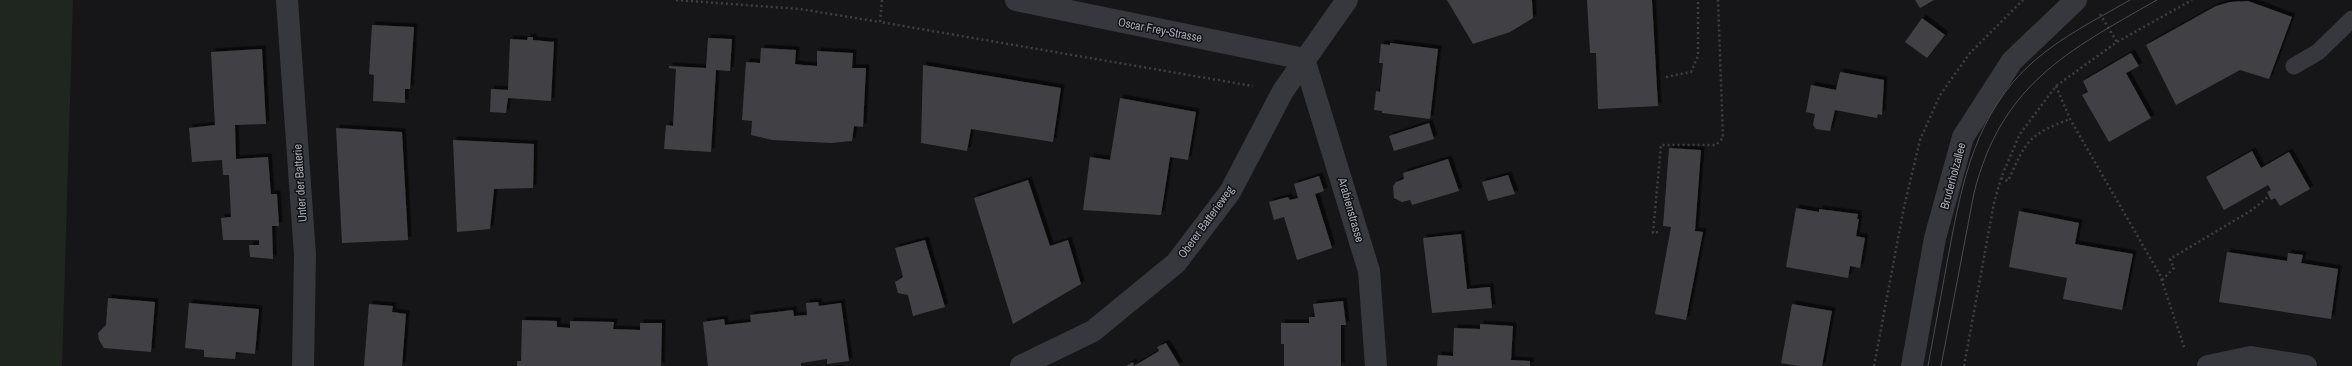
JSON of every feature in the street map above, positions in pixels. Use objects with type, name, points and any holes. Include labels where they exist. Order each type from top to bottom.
[{"type":"street","name":"Unter der Batterie","points":[[287,0],[305,255],[303,366]]},
{"type":"street","name":"Oscar Frey-Strasse","points":[[1016,0],[1304,59]]},
{"type":"street","name":"Oberer Batterieweg","points":[[1021,366],[1093,331],[1176,263],[1230,192],[1283,91],[1304,59],[1347,0]]},
{"type":"street","name":"Bruderholzallee","points":[[1912,366],[1935,238],[1963,137],[2012,61],[2076,0]]},
{"type":"street","name":"Arabienstrasse","points":[[1304,59],[1369,271],[1376,366]]},
{"type":"street","points":[[2208,366],[2251,357],[2306,366]]},
{"type":"lane","points":[[2294,66],[2318,52],[2352,19]]},
{"type":"path","points":[[676,0],[800,9],[1283,91]]},
{"type":"path","points":[[880,22],[882,0]]},
{"type":"path","points":[[1666,78],[1691,72],[1698,56],[1698,0]]},
{"type":"path","points":[[1658,232],[1653,233],[1661,145],[1716,144],[1723,138],[1718,0]]},
{"type":"path","points":[[1964,366],[2000,178],[2020,134],[2056,86],[2117,42],[2192,0]]},
{"type":"path","points":[[2098,11],[2117,42]]},
{"type":"path","points":[[2056,86],[2070,119],[2162,280],[2186,352]]},
{"type":"path","points":[[2000,178],[2008,181],[2023,147],[2043,130],[2070,119]]},
{"type":"path","points":[[2162,280],[2174,268],[2170,259],[2252,210],[2269,196]]},
{"type":"shaded area","points":[[0,0],[73,0],[62,366],[0,366]]},
{"type":"building","points":[[1447,0],[1532,0],[1533,18],[1510,32],[1473,44]]},
{"type":"building","points":[[1587,0],[1652,0],[1658,106],[1598,109],[1596,53],[1590,53]]},
{"type":"building","points":[[1915,0],[1934,0],[1920,8]]},
{"type":"building","points":[[2248,1],[2292,17],[2269,79],[2240,70],[2176,105],[2146,45],[2216,6],[2230,2]]},
{"type":"building","points":[[1922,18],[1945,35],[1927,58],[1905,42]]},
{"type":"building","points":[[372,25],[414,27],[410,89],[405,89],[405,103],[373,101],[374,75],[369,74]]},
{"type":"building","points":[[528,37],[533,37],[533,40],[554,42],[551,101],[508,98],[506,113],[490,112],[491,89],[508,90],[510,39],[527,40]]},
{"type":"building","points":[[708,38],[732,39],[730,71],[716,70],[711,152],[664,149],[666,125],[673,126],[676,69],[669,68],[669,66],[706,68]]},
{"type":"building","points":[[1390,43],[1438,49],[1430,119],[1382,113],[1382,111],[1374,110],[1376,91],[1380,92],[1383,63],[1379,63],[1381,44],[1390,45]]},
{"type":"building","points":[[761,48],[796,50],[795,64],[817,66],[817,51],[853,53],[852,68],[866,68],[863,127],[854,126],[852,141],[831,143],[772,140],[751,135],[752,121],[742,120],[746,62],[760,63]]},
{"type":"building","points":[[262,49],[266,124],[235,125],[236,159],[268,157],[271,194],[277,194],[279,226],[272,226],[273,259],[250,257],[249,245],[259,245],[259,240],[223,240],[221,218],[231,217],[229,175],[223,175],[222,160],[192,162],[189,128],[215,125],[211,52]]},
{"type":"building","points":[[2131,53],[2139,66],[2126,73],[2151,118],[2109,142],[2082,95],[2088,92],[2083,81]]},
{"type":"building","points":[[923,65],[1061,88],[1053,142],[971,129],[967,151],[921,143]]},
{"type":"building","points":[[1840,72],[1884,80],[1882,115],[1878,114],[1877,118],[1835,110],[1830,131],[1816,129],[1813,125],[1815,114],[1806,112],[1811,85],[1836,90]]},
{"type":"building","points":[[1120,98],[1196,112],[1188,160],[1170,157],[1161,215],[1083,210],[1090,157],[1110,160]]},
{"type":"building","points":[[1429,123],[1434,139],[1394,151],[1389,136]]},
{"type":"building","points":[[336,128],[402,132],[408,240],[342,243]]},
{"type":"building","points":[[453,140],[534,144],[533,188],[494,189],[490,229],[457,232]]},
{"type":"building","points":[[1669,148],[1701,150],[1695,231],[1703,232],[1686,320],[1655,314],[1671,227],[1663,226]]},
{"type":"building","points":[[2252,151],[2261,168],[2289,152],[2310,189],[2280,206],[2275,198],[2271,200],[2267,192],[2271,190],[2268,185],[2224,210],[2206,177]]},
{"type":"building","points":[[1448,159],[1459,191],[1412,205],[1410,200],[1402,202],[1394,198],[1393,186],[1396,182],[1404,179],[1403,173]]},
{"type":"building","points":[[1508,175],[1515,194],[1488,201],[1482,182]]},
{"type":"building","points":[[1319,176],[1324,191],[1315,194],[1332,248],[1297,260],[1284,217],[1274,220],[1269,202],[1288,197],[1290,200],[1298,198],[1294,184]]},
{"type":"building","points":[[1028,180],[1050,246],[1068,240],[1081,284],[1013,324],[974,198]]},
{"type":"building","points":[[1796,208],[1819,212],[1819,209],[1858,214],[1857,219],[1859,219],[1856,236],[1865,238],[1860,268],[1850,266],[1848,278],[1786,267]]},
{"type":"building","points":[[2019,211],[2079,223],[2075,244],[2133,254],[2122,310],[2063,299],[2067,278],[2009,267]]},
{"type":"building","points":[[1461,234],[1467,289],[1490,287],[1492,308],[1432,313],[1423,238]]},
{"type":"building","points":[[925,240],[945,307],[913,316],[908,295],[898,293],[895,282],[903,277],[895,248]]},
{"type":"building","points":[[2227,252],[2287,261],[2288,253],[2303,255],[2301,263],[2338,269],[2331,319],[2219,302]]},
{"type":"building","points":[[108,298],[155,302],[151,352],[104,348],[99,340],[98,333],[106,325]]},
{"type":"building","points":[[1343,301],[1346,325],[1341,325],[1341,366],[1284,366],[1284,344],[1281,344],[1281,323],[1309,323],[1309,317],[1315,317],[1313,304]]},
{"type":"building","points":[[818,302],[819,306],[841,303],[849,361],[827,364],[827,359],[801,363],[801,366],[708,366],[703,322],[724,319],[725,325],[751,322],[750,315],[793,310],[794,316],[807,315],[806,303]]},
{"type":"building","points":[[189,303],[259,309],[255,354],[236,352],[235,359],[204,357],[204,350],[185,348]]},
{"type":"building","points":[[369,304],[393,306],[392,312],[406,314],[402,366],[364,366]]},
{"type":"building","points":[[1792,304],[1832,311],[1822,366],[1798,366],[1781,363]]},
{"type":"building","points":[[522,320],[557,321],[557,327],[570,328],[570,321],[614,322],[613,329],[640,330],[640,323],[662,323],[661,366],[517,366],[517,361],[521,361]]},
{"type":"building","points":[[1480,324],[1513,326],[1511,360],[1530,361],[1530,366],[1437,366],[1438,355],[1453,356],[1454,328],[1480,329]]},
{"type":"building","points":[[1166,343],[1180,366],[1134,366],[1159,351],[1157,347]]},
{"type":"building","points":[[1133,362],[1134,366],[1126,366]]},
{"type":"tram line","points":[[1928,366],[1954,226],[1966,174],[1974,150],[1985,126],[1998,103],[2014,82],[2033,62],[2067,36],[2130,0]]},
{"type":"tram line","points":[[1941,366],[1974,193],[1986,156],[2001,124],[2020,98],[2042,75],[2067,55],[2094,36],[2157,0]]}]
